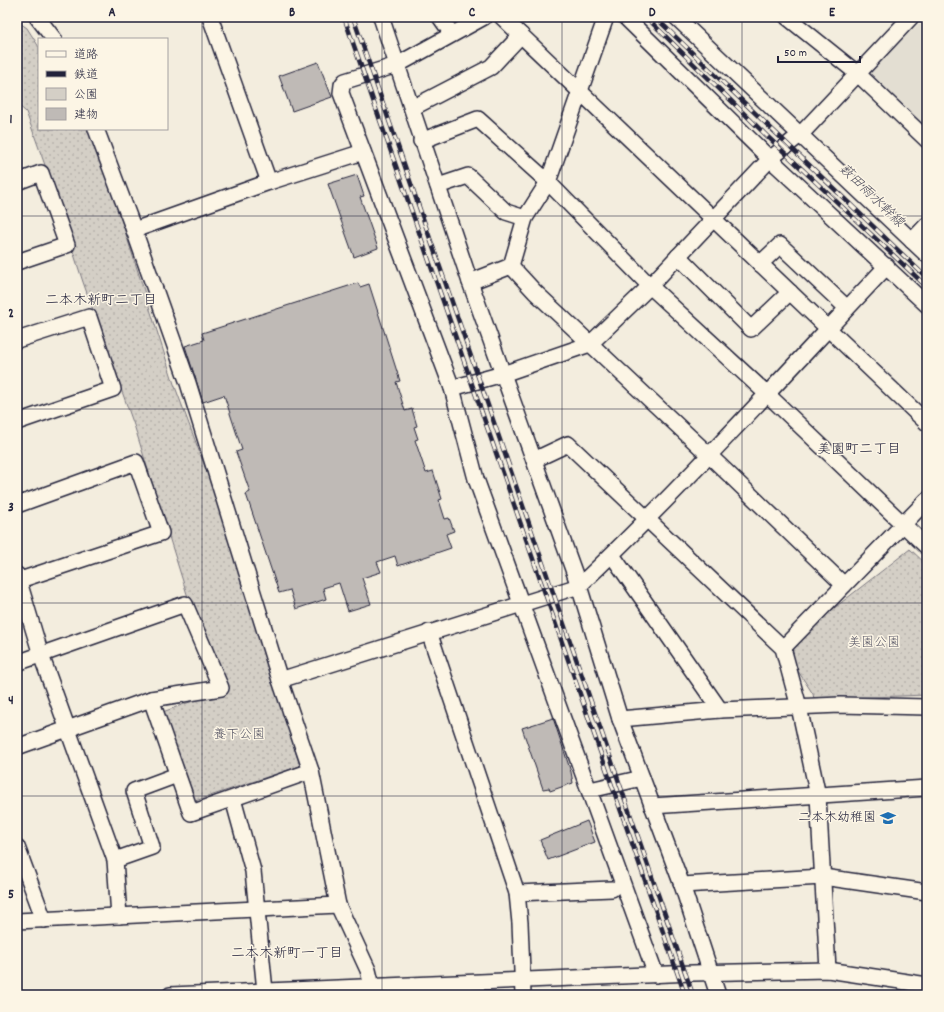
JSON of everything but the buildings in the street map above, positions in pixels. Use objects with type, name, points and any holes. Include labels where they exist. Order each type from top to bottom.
[{"type":"street","points":[[37,17],[53,38]]},
{"type":"street","points":[[210,17],[269,182]]},
{"type":"street","points":[[381,17],[396,65],[412,108],[421,141],[438,186],[470,282],[579,586],[620,719],[682,886],[718,995]]},
{"type":"street","points":[[440,17],[452,34]]},
{"type":"street","points":[[484,17],[396,65],[345,81],[342,85],[341,93],[452,388],[476,479],[656,975]]},
{"type":"street","points":[[502,17],[927,423]]},
{"type":"street","points":[[511,266],[525,218],[548,182],[606,17]]},
{"type":"street","points":[[624,17],[770,159],[887,266],[927,305]]},
{"type":"street","points":[[676,17],[927,255]]},
{"type":"street","points":[[787,17],[858,74],[927,140]]},
{"type":"street","points":[[452,388],[503,374],[590,344],[650,286],[770,159],[801,134],[911,17]]},
{"type":"street","points":[[412,108],[491,67],[521,35]]},
{"type":"street","points":[[421,141],[478,119],[548,182],[650,286],[767,394],[927,547]]},
{"type":"street","points":[[96,130],[134,230],[188,383],[280,680],[311,772],[338,904],[368,970],[372,986]]},
{"type":"street","points":[[134,230],[269,182],[363,152]]},
{"type":"street","points":[[17,182],[41,174],[67,245],[17,262]]},
{"type":"street","points":[[438,186],[468,176],[506,212],[525,218]]},
{"type":"street","points":[[912,240],[927,224]]},
{"type":"street","points":[[760,264],[780,245],[847,308]]},
{"type":"street","points":[[678,256],[751,329],[790,292]]},
{"type":"street","points":[[470,282],[511,266]]},
{"type":"street","points":[[511,266],[535,292],[709,455],[844,585]]},
{"type":"street","points":[[280,680],[520,603],[579,586],[612,555],[709,455],[887,266]]},
{"type":"street","points":[[17,340],[89,318],[113,389],[17,422]]},
{"type":"street","points":[[534,460],[568,444],[783,648],[799,707],[818,796],[828,970]]},
{"type":"street","points":[[17,505],[136,462],[162,533],[18,579],[41,655],[115,860],[119,916]]},
{"type":"street","points":[[783,648],[927,500]]},
{"type":"street","points":[[612,555],[720,710]]},
{"type":"street","points":[[17,663],[185,604],[221,688],[151,699],[69,730],[17,747]]},
{"type":"street","points":[[429,632],[517,893],[523,988]]},
{"type":"street","points":[[151,699],[191,813],[311,772]]},
{"type":"street","points":[[620,719],[720,710],[840,705],[927,707]]},
{"type":"street","points":[[115,860],[152,847],[134,791],[177,775]]},
{"type":"street","points":[[590,790],[642,778]]},
{"type":"street","points":[[652,806],[782,796],[818,796],[927,788]]},
{"type":"street","points":[[233,799],[253,871],[265,991]]},
{"type":"street","points":[[17,847],[44,920]]},
{"type":"street","points":[[682,886],[823,877],[927,892]]},
{"type":"street","points":[[517,893],[612,889]]},
{"type":"street","points":[[17,921],[338,904]]},
{"type":"street","points":[[170,995],[372,986],[523,988],[656,975],[828,970],[927,985]]},
{"type":"shaded area","points":[[927,17],[927,132],[867,74]]},
{"type":"green space","name":"養下公園","points":[[17,21],[27,28],[38,45],[38,130],[89,130],[122,222],[174,384],[214,491],[300,766],[195,801],[160,713],[225,689],[191,607],[135,428],[83,282],[46,168],[26,112],[17,104]]},
{"type":"green space","name":"美園公園","points":[[910,549],[927,565],[927,695],[814,699],[813,694],[783,648]]},
{"type":"railway","points":[[344,17],[685,995]]},
{"type":"railway","points":[[353,17],[693,995]]},
{"type":"railway","points":[[646,17],[767,136],[927,287]]},
{"type":"railway","points":[[655,17],[927,278]]},
{"type":"place","name":"二本木幼稚園","points":[[888,818]]},
{"type":"district","name":"二本木新町二丁目","points":[[101,301]]},
{"type":"district","name":"美園町二丁目","points":[[859,450]]},
{"type":"district","name":"二本木新町一丁目","points":[[287,954]]},
{"type":"water label","name":"薮田雨水幹線","points":[[871,196]]}]
